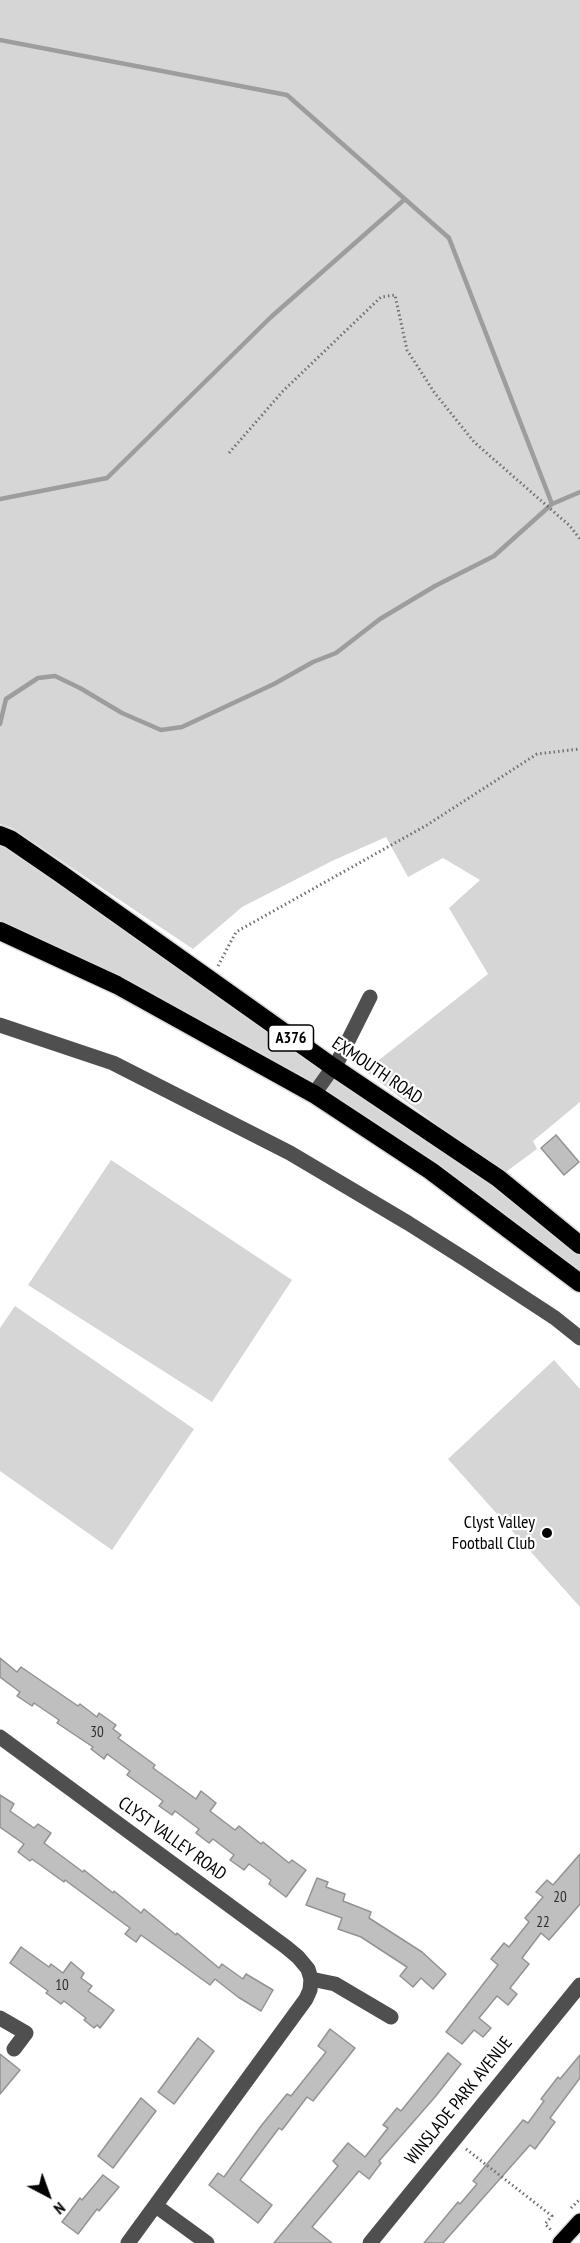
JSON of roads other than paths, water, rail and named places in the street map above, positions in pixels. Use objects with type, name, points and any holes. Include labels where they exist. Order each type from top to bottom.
[{"type":"highway","name":"EXMOUTH ROAD","points":[[0,835],[10,839],[61,874],[333,1067],[498,1178],[580,1245]]},
{"type":"highway","name":"A376","points":[[0,931],[117,985],[314,1094],[431,1171],[580,1283]]},
{"type":"main road","points":[[560,2243],[580,2221]]},
{"type":"street","points":[[314,1094],[352,1036],[370,998]]},
{"type":"street","points":[[0,1025],[113,1063],[290,1153],[468,1261],[555,1317],[580,1338]]},
{"type":"street","name":"CLYST VALLEY ROAD","points":[[0,1737],[286,1947],[308,1969],[311,1979]]},
{"type":"street","points":[[128,2243],[306,1999],[311,1979],[335,1984],[391,2017]]},
{"type":"street","name":"WINSLADE PARK AVENUE","points":[[370,2243],[580,1984]]},
{"type":"street","points":[[0,2018],[30,2028],[14,2049]]},
{"type":"street","points":[[156,2206],[207,2243]]},
{"type":"waterway","points":[[0,40],[287,95],[449,238],[552,504]]},
{"type":"waterway","points":[[0,499],[107,478],[271,317],[405,199]]},
{"type":"waterway","points":[[0,724],[6,699],[38,678],[55,676],[122,713],[161,730],[182,727],[274,684],[313,662],[336,653],[380,619],[435,586],[494,556],[552,504],[580,492]]},
{"type":"place","name":"Clyst Valley Football Club","points":[[547,1533]]}]
